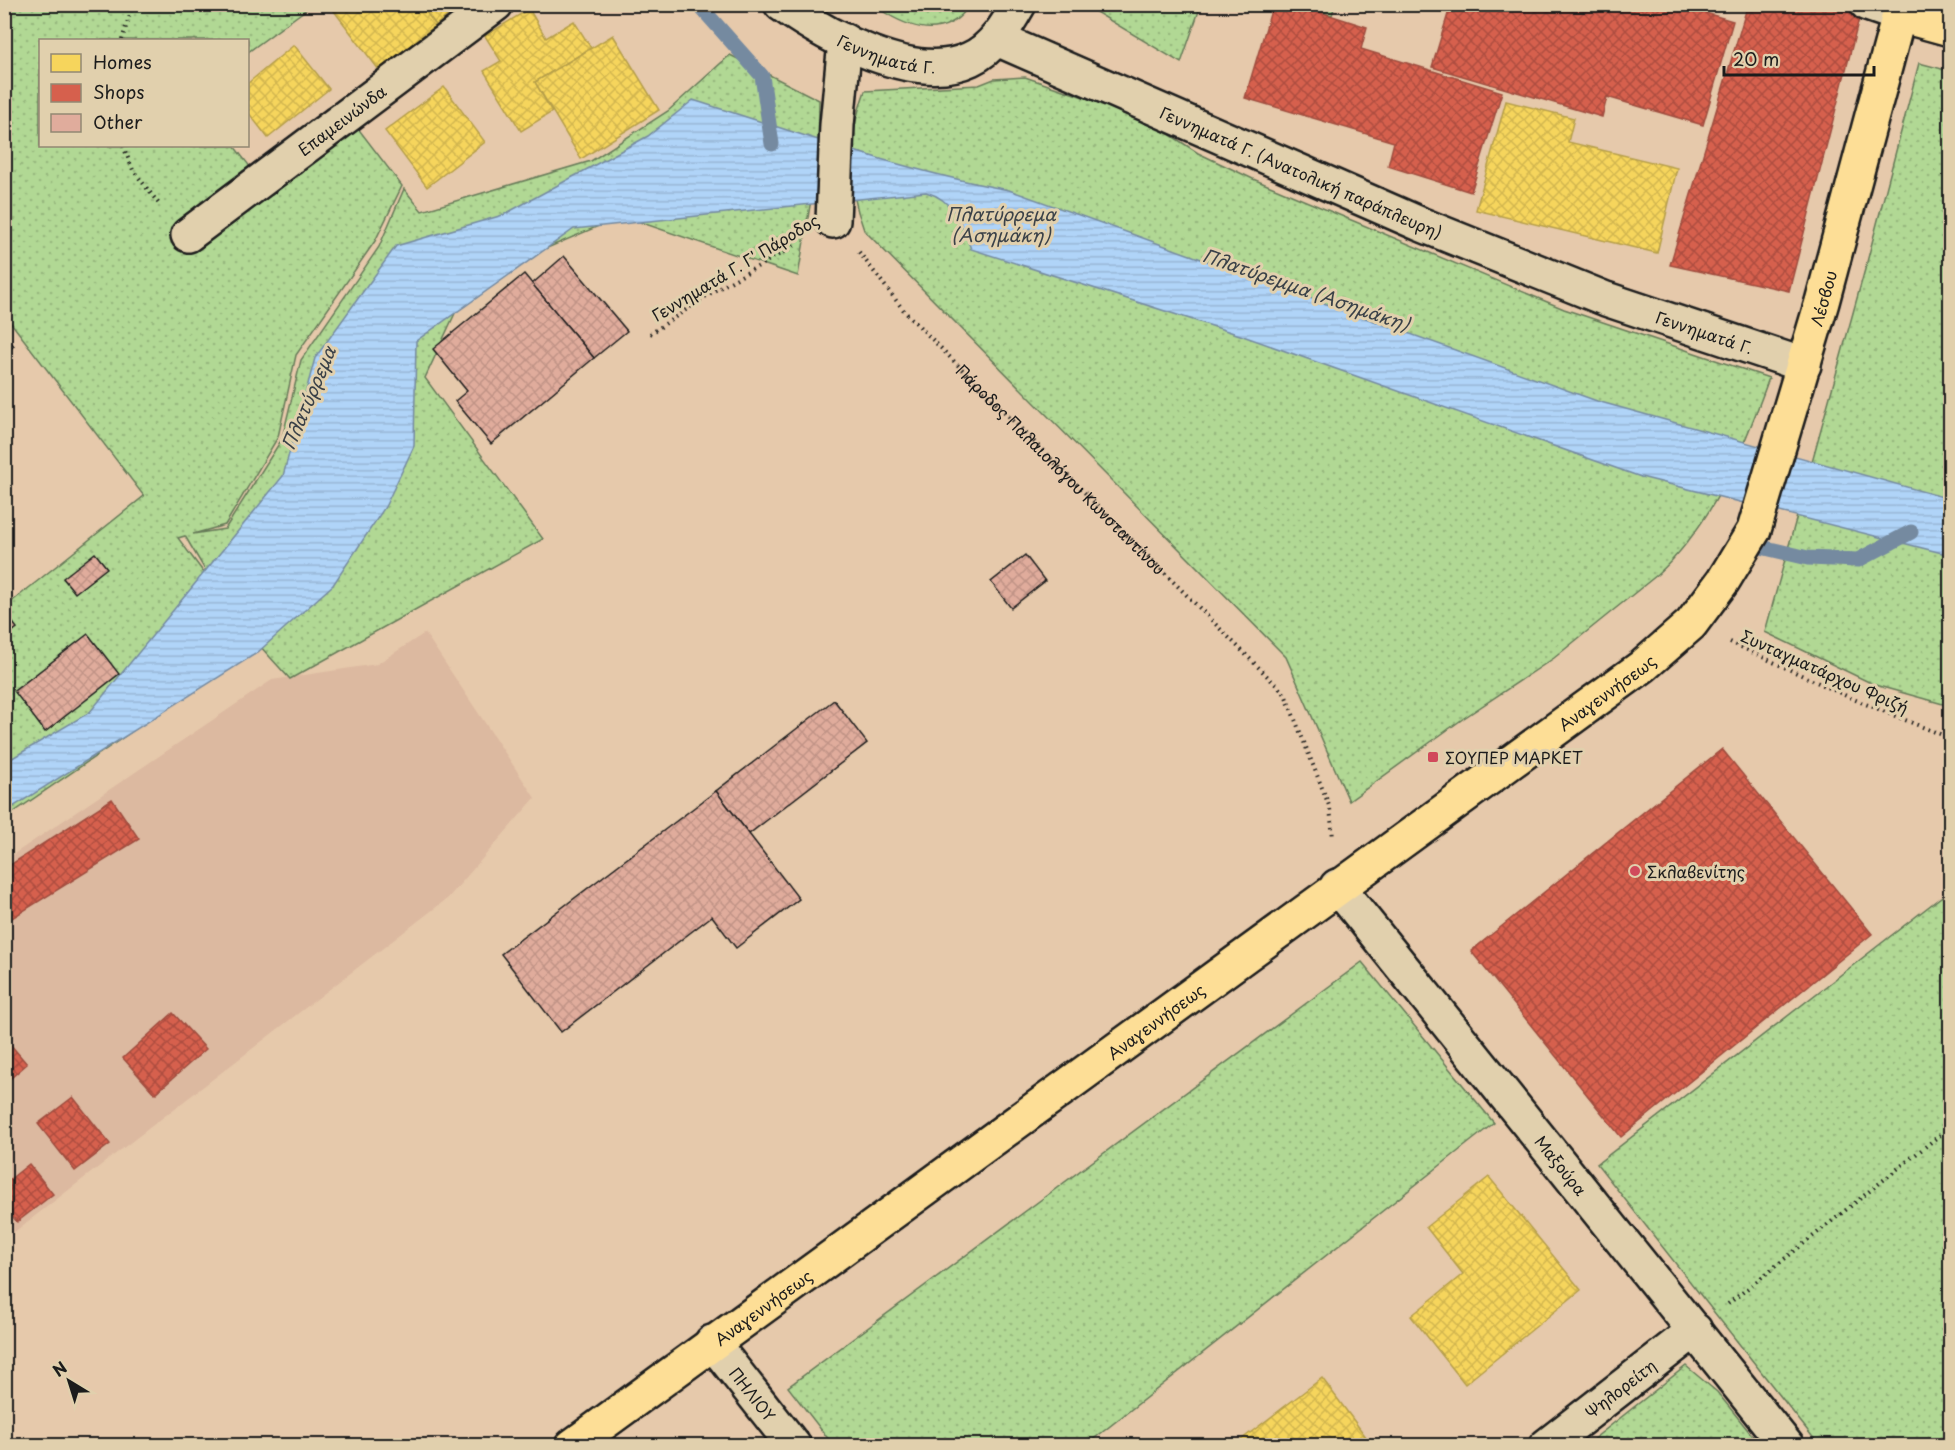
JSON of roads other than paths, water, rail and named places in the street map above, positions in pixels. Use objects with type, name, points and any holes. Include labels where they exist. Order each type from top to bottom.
[{"type":"main road","points":[[1901,10],[1950,29]]},
{"type":"main road","name":"Λέσβου","points":[[1723,581],[1754,531],[1804,365],[1901,10]]},
{"type":"main road","name":"Αναγεννήσεως","points":[[572,1446],[1337,886],[1643,666],[1691,624],[1723,581]]},
{"type":"street","name":"Επαμεινώνδα","points":[[188,235],[496,4]]},
{"type":"street","name":"Γεννηματά Γ.","points":[[781,4],[845,41],[894,60],[911,64],[943,65],[970,59],[997,39]]},
{"type":"street","points":[[997,39],[1019,4]]},
{"type":"street","points":[[1867,4],[1901,10]]},
{"type":"street","name":"Γεννηματά Γ. (Ανατολική παράπλευρη)","points":[[997,39],[1420,224],[1606,299]]},
{"type":"street","points":[[833,221],[836,135],[845,41]]},
{"type":"street","name":"Γεννηματά Γ.","points":[[1606,299],[1804,365]]},
{"type":"street","name":"Μαξούρα","points":[[1337,886],[1787,1446]]},
{"type":"street","name":"Ψηλορείτη","points":[[1546,1446],[1695,1330]]},
{"type":"street","name":"ΠΗΛΙΟΥ","points":[[712,1342],[794,1446]]},
{"type":"water","points":[[693,100],[889,161],[1009,190],[1597,401],[1950,499],[1950,555],[1641,477],[1240,335],[971,249],[956,214],[944,201],[926,192],[574,229],[416,341],[414,446],[385,507],[333,585],[257,653],[5,812],[4,763],[90,712],[283,476],[315,358],[396,246],[503,215],[648,136]]},
{"type":"waterway","points":[[698,4],[762,76],[772,144]]},
{"type":"waterway","points":[[1757,546],[1808,558],[1858,560],[1911,532]]},
{"type":"place","name":"ΣΟΥΠΕΡ ΜΑΡΚΕΤ","points":[[1433,757]]},
{"type":"place","name":"Σκλαβενίτης","points":[[1635,871]]},
{"type":"water label","name":"Πλατύρρεμα (Ασημάκη)","points":[[1001,223]]},
{"type":"water label","name":"Πλατύρεμμα (Ασημάκη)","points":[[1306,289]]},
{"type":"water label","name":"Πλατύρρεμα","points":[[308,398]]}]
